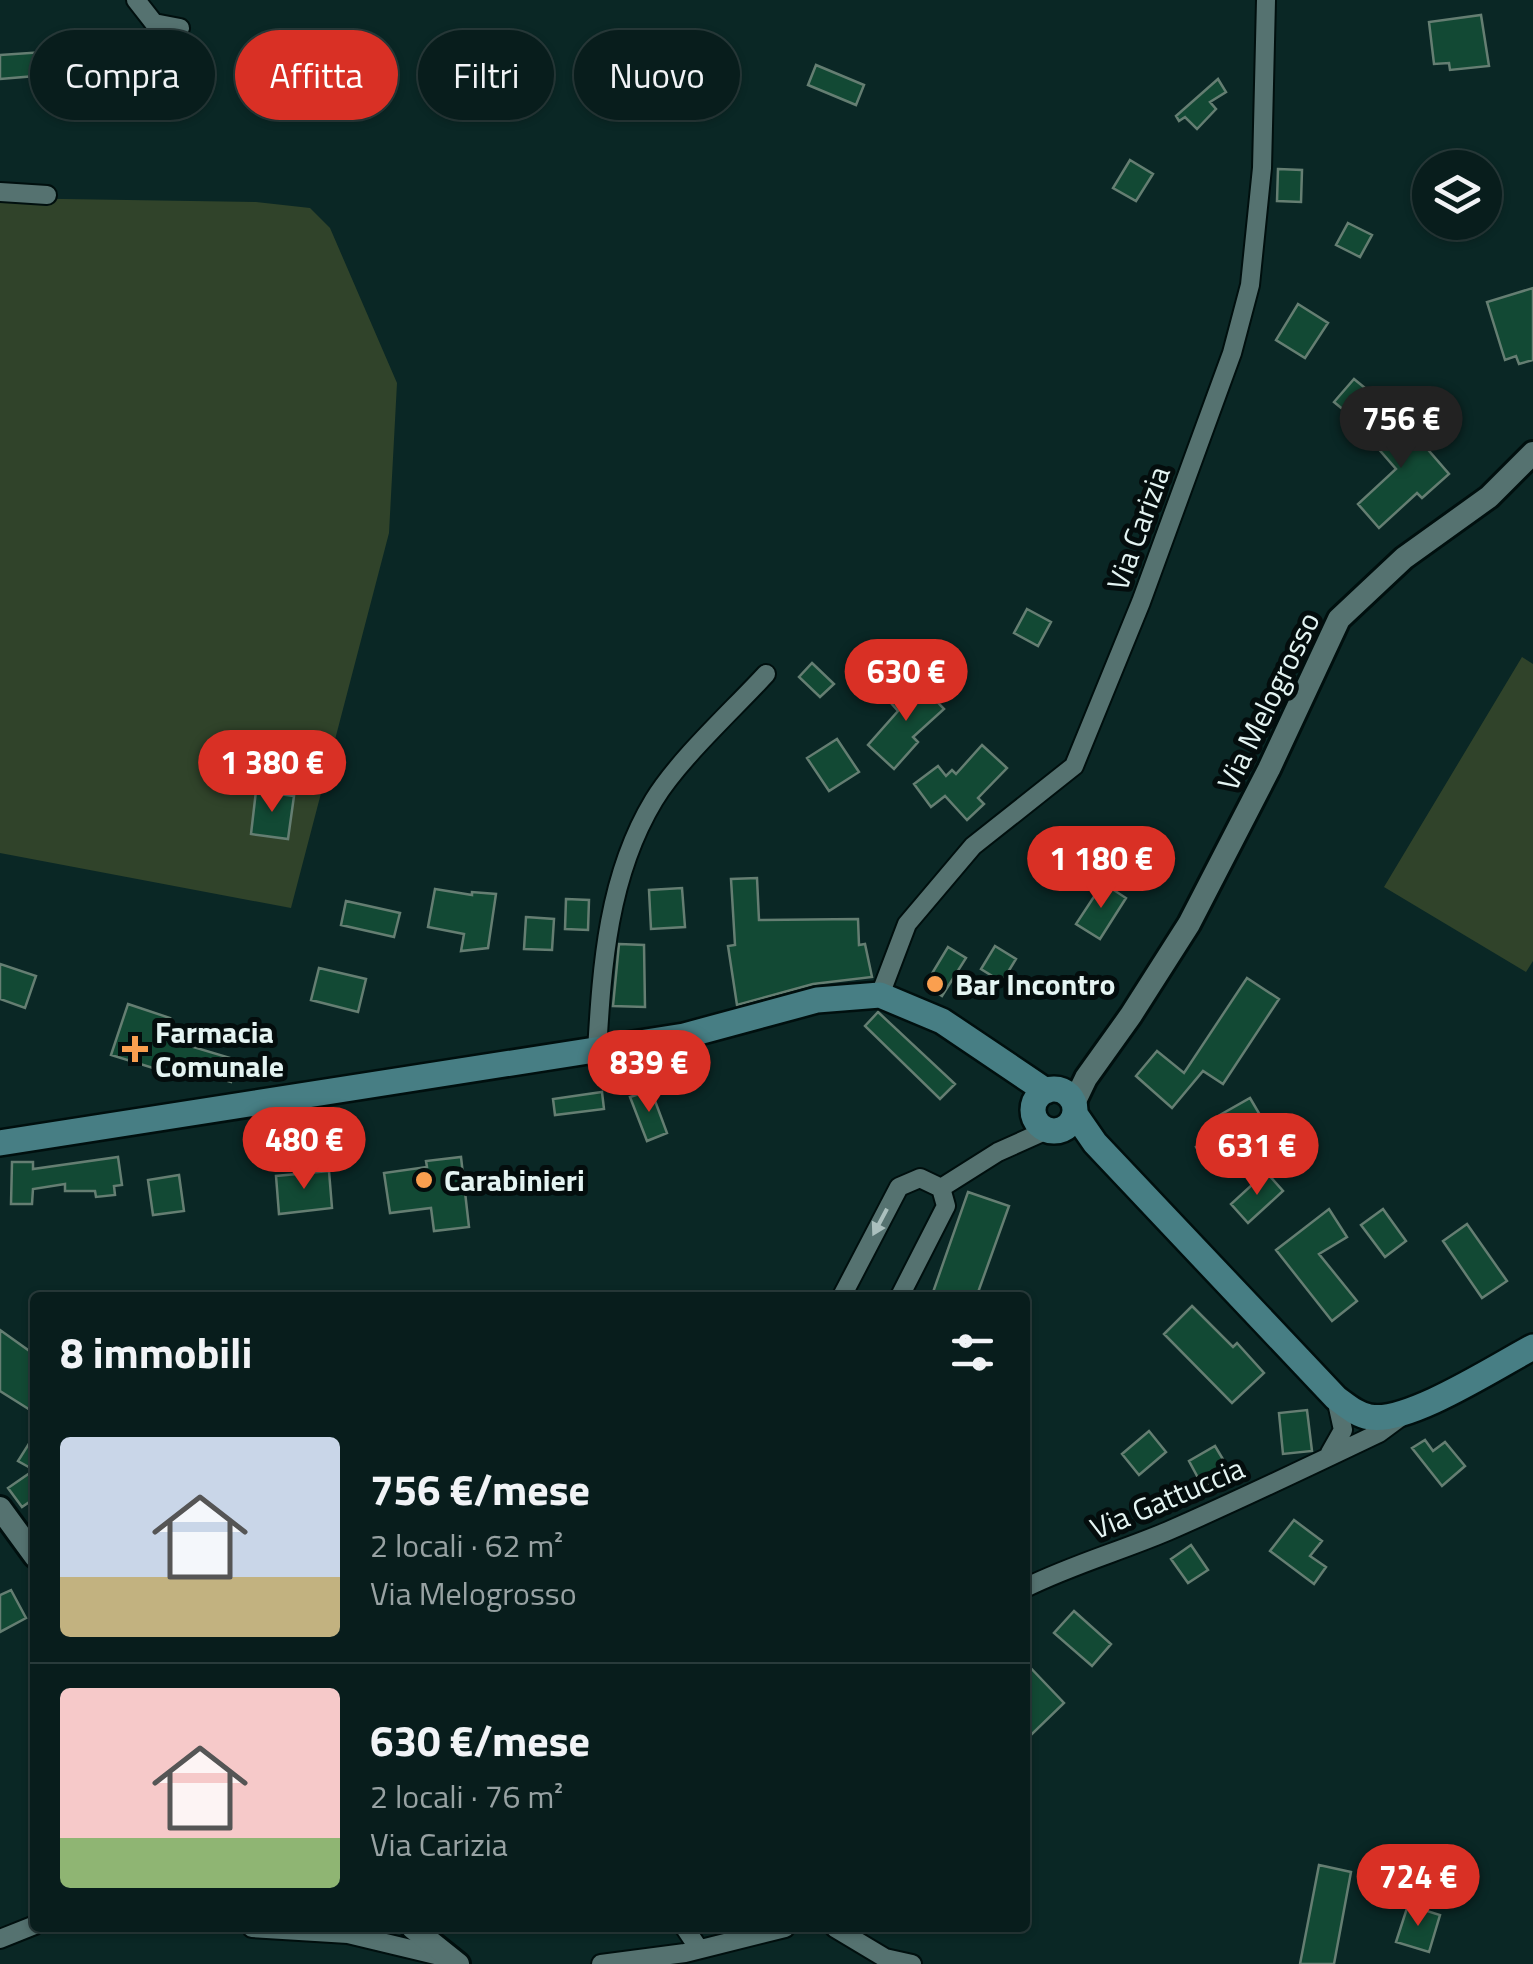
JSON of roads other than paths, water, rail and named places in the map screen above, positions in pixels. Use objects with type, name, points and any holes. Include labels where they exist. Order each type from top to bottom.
[{"type":"main road","points":[[0,1144],[597,1051],[684,1036],[817,1000],[880,995],[942,1021],[1017,1073],[1095,1144],[1336,1398],[1364,1416],[1380,1418],[1406,1412],[1533,1346]]},
{"type":"street","points":[[136,0],[154,22],[180,28]]},
{"type":"street","name":"Via Carizia","points":[[880,995],[908,924],[973,846],[1074,766],[1141,602],[1232,353],[1250,284],[1262,168],[1266,0]]},
{"type":"street","points":[[0,192],[47,195]]},
{"type":"street","name":"Via Melogrosso","points":[[1055,1109],[1086,1078],[1132,1015],[1189,924],[1340,620],[1404,558],[1490,498],[1533,453]]},
{"type":"street","points":[[597,1051],[612,901],[630,850],[655,799],[766,674]]},
{"type":"street","points":[[940,1188],[1021,1142],[1055,1109]]},
{"type":"street","points":[[844,1292],[899,1187],[920,1178],[940,1188],[946,1206],[902,1292]]},
{"type":"street","points":[[1329,1455],[1343,1430],[1336,1398]]},
{"type":"street","name":"Via Gattuccia","points":[[1030,1586],[1066,1568],[1172,1530],[1379,1433],[1406,1412]]},
{"type":"street","points":[[1355,1445],[1361,1437],[1364,1416]]},
{"type":"street","points":[[0,1508],[30,1549]]},
{"type":"street","points":[[0,1939],[30,1927]]},
{"type":"street","points":[[316,1932],[348,1934],[458,1962]]},
{"type":"street","points":[[419,1932],[458,1962]]},
{"type":"street","points":[[687,1932],[699,1949]]},
{"type":"street","points":[[601,1964],[699,1949],[769,1932]]},
{"type":"street","points":[[842,1932],[885,1958],[912,1964]]},
{"type":"place","name":"Bar Incontro","points":[[935,984]]},
{"type":"place","name":"Farmacia Comunale","points":[[135,1049]]},
{"type":"place","name":"Carabinieri","points":[[424,1180]]}]
